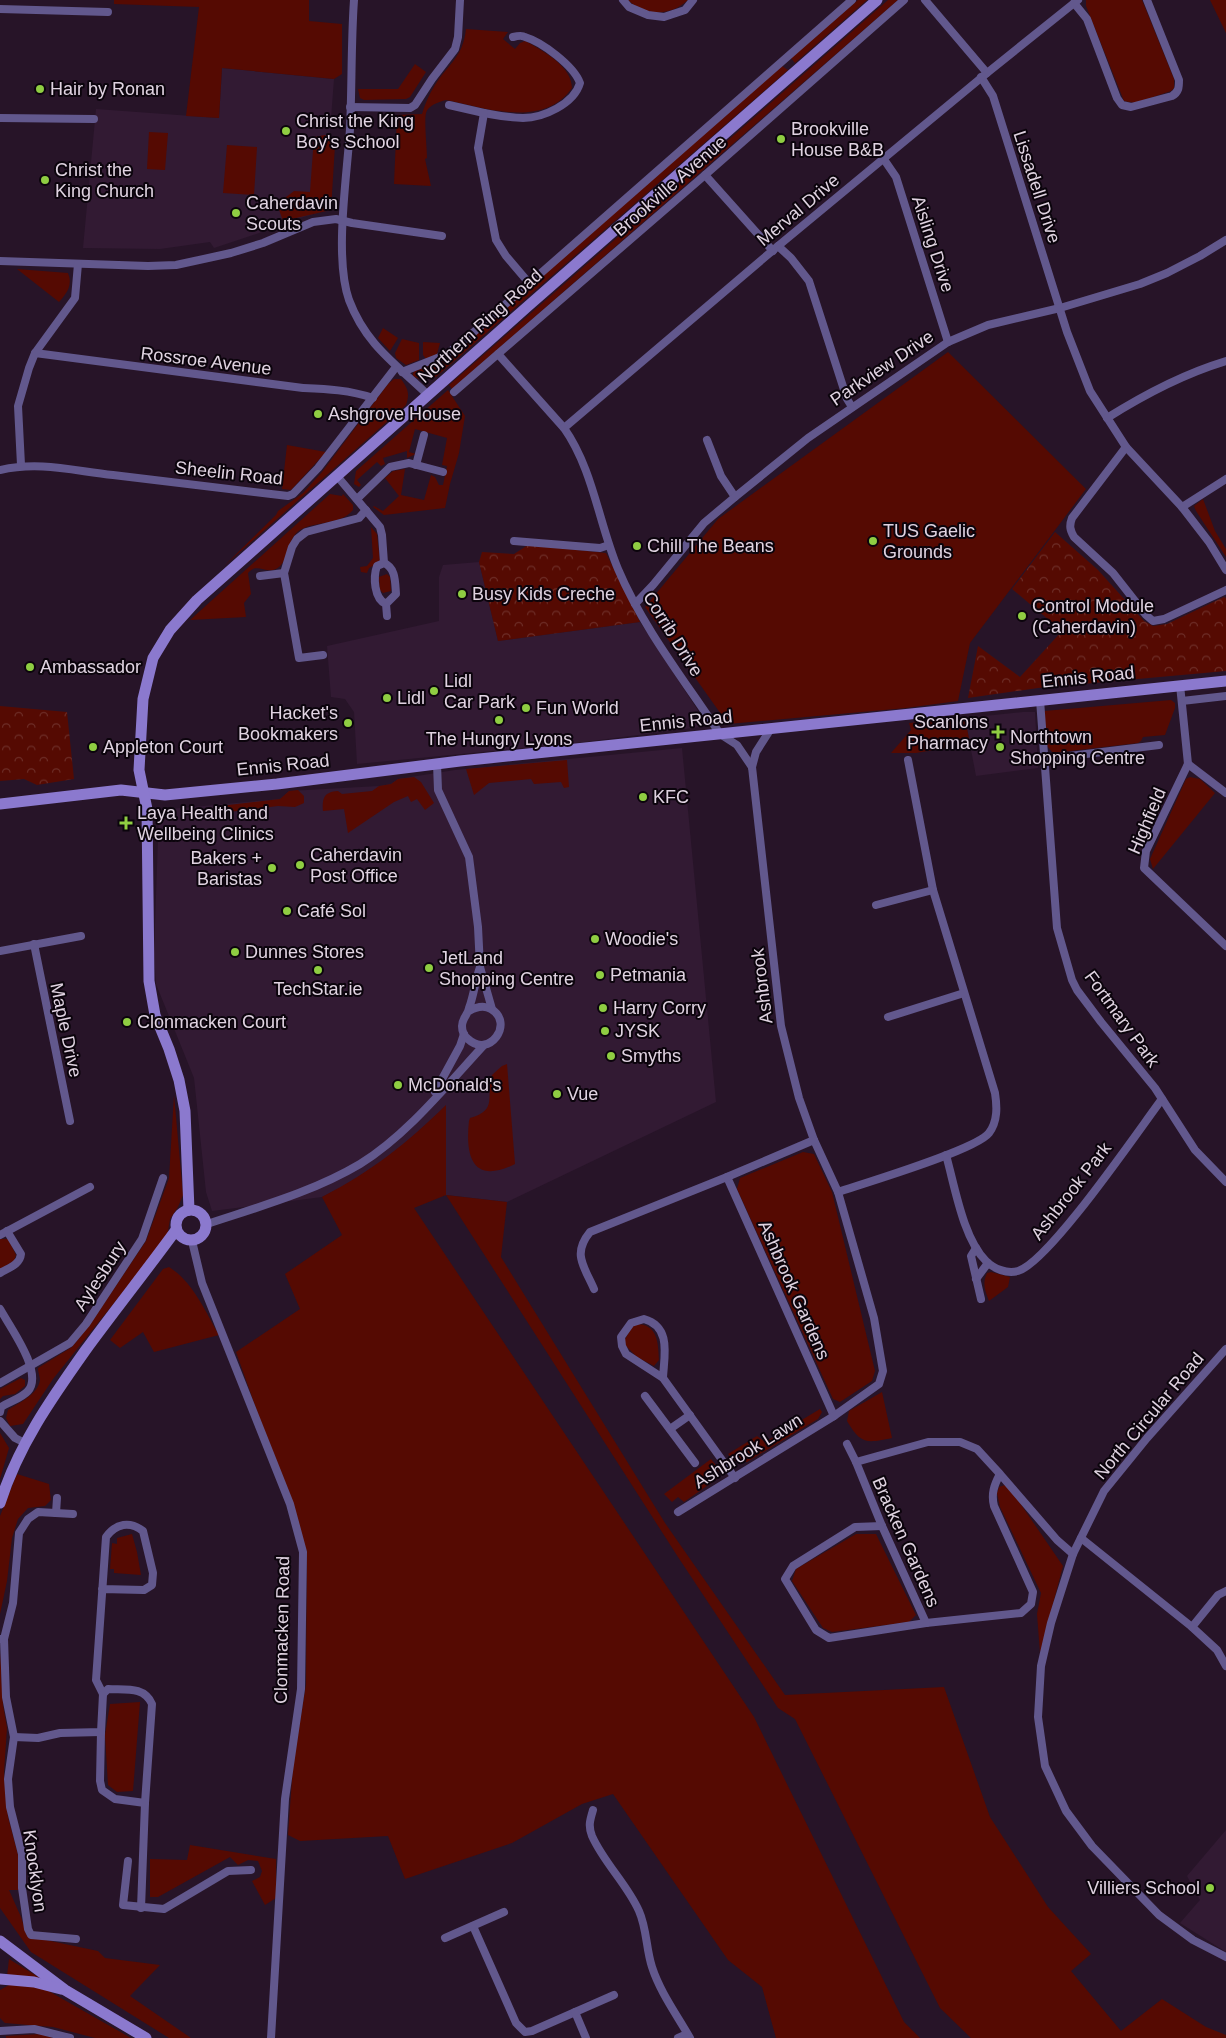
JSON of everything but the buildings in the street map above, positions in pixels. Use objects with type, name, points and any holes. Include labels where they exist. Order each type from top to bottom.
[{"type":"main road","name":"Northern Ring Road","points":[[144,793],[139,770],[143,699],[153,658],[170,630],[197,600],[877,0]]},
{"type":"main road","name":"Ennis Road","points":[[0,804],[121,790],[165,795],[277,784],[437,764],[1226,681]]},
{"type":"main road","points":[[144,793],[147,809],[149,981],[156,1015],[176,1072],[185,1111],[189,1210]]},
{"type":"main road","points":[[157,1256],[203,1235],[207,1224],[203,1215],[194,1210],[183,1212],[178,1217],[176,1223],[176,1230],[180,1236],[189,1240]]},
{"type":"main road","points":[[0,1502],[9,1476],[25,1443],[50,1400],[142,1273],[176,1230]]},
{"type":"main road","points":[[0,1941],[65,1990],[146,2038]]},
{"type":"main road","points":[[0,1979],[34,1982],[65,1990]]},
{"type":"street","points":[[354,0],[343,275],[349,299],[372,341],[399,370],[428,395]]},
{"type":"street","points":[[350,107],[410,108],[415,105],[432,78],[455,49],[458,37],[460,0]]},
{"type":"street","points":[[622,0],[629,7],[648,15],[664,17],[685,10],[693,0]]},
{"type":"street","name":"Brookville Avenue","points":[[399,370],[444,356],[852,0]]},
{"type":"street","name":"Brookville Avenue","points":[[454,392],[904,0]]},
{"type":"street","name":"Lissadell Drive","points":[[924,0],[984,75],[993,96],[1060,308]]},
{"type":"street","points":[[1076,2],[1087,19],[1118,98],[1122,105],[1131,107],[1172,96],[1180,88],[1179,80],[1147,0]]},
{"type":"street","name":"Merval Drive","points":[[564,428],[883,158],[1076,2]]},
{"type":"street","points":[[0,9],[108,12]]},
{"type":"street","points":[[449,105],[484,113],[523,118],[536,116],[560,106],[578,90],[580,83],[578,77],[558,57],[524,36],[513,37]]},
{"type":"street","points":[[484,113],[478,148],[496,240],[506,256],[529,283]]},
{"type":"street","points":[[0,118],[94,119]]},
{"type":"street","name":"Aisling Drive","points":[[883,158],[896,177],[948,342]]},
{"type":"street","points":[[705,175],[775,248],[791,258],[809,282],[847,399],[852,407]]},
{"type":"street","points":[[0,261],[152,266],[176,265],[244,249],[314,222],[336,219],[352,224],[442,236]]},
{"type":"street","name":"Parkview Drive","points":[[635,604],[704,523],[734,497],[808,438],[948,342],[988,325],[1060,308],[1140,284],[1167,273],[1226,240]]},
{"type":"street","points":[[21,465],[18,406],[35,353],[75,298],[78,264]]},
{"type":"street","points":[[1060,308],[1084,376],[1107,418],[1126,447],[1182,507],[1209,542],[1226,570]]},
{"type":"street","name":"Rossroe Avenue","points":[[35,353],[303,388],[324,389],[360,394],[372,398]]},
{"type":"street","name":"Corrib Drive","points":[[498,354],[574,440],[588,477],[609,545],[635,604],[720,734]]},
{"type":"street","points":[[1107,418],[1170,382],[1201,368],[1226,361]]},
{"type":"street","name":"Sheelin Road","points":[[0,470],[21,465],[50,466],[288,496],[293,494],[318,468],[372,398],[399,370]]},
{"type":"street","points":[[416,465],[424,436]]},
{"type":"street","points":[[707,440],[720,476],[734,497]]},
{"type":"street","points":[[1126,447],[1072,518],[1070,530],[1113,573],[1146,615],[1153,621],[1164,619],[1226,590]]},
{"type":"street","points":[[357,499],[390,467],[409,463],[444,472]]},
{"type":"street","points":[[337,476],[375,521],[382,535],[384,563]]},
{"type":"street","points":[[1182,507],[1226,479]]},
{"type":"street","points":[[323,656],[299,658],[284,573],[292,547],[306,532],[359,518],[366,510]]},
{"type":"street","points":[[514,541],[600,548],[609,545]]},
{"type":"street","points":[[386,604],[381,602],[377,596],[375,572],[377,566],[384,563],[390,565],[394,572],[396,594],[386,604],[387,616]]},
{"type":"street","points":[[260,576],[284,573]]},
{"type":"street","points":[[1180,685],[1188,764],[1226,793]]},
{"type":"street","points":[[1182,700],[1226,696]]},
{"type":"street","name":"Fortmary Park","points":[[1040,700],[1057,928],[1072,980],[1084,1000],[1162,1099],[1195,1150],[1226,1182]]},
{"type":"street","name":"Ashbrook","points":[[770,730],[756,752],[752,766],[781,1026],[799,1098],[814,1140],[838,1192],[874,1318],[883,1371],[879,1384],[834,1416]]},
{"type":"street","name":"Ashbrook","points":[[720,734],[737,745],[752,766]]},
{"type":"street","points":[[1045,759],[1159,745]]},
{"type":"street","points":[[838,1192],[946,1155],[981,1140],[989,1133],[996,1115],[995,1092],[932,890],[908,760]]},
{"type":"street","points":[[207,1224],[322,1183],[360,1163],[382,1147],[426,1107],[484,1045],[493,1041],[500,1031],[500,1019],[492,1009],[480,967],[478,927],[469,856],[438,790],[437,764]]},
{"type":"street","name":"Highfield","points":[[1188,764],[1146,851],[1144,868],[1150,876],[1226,946]]},
{"type":"street","points":[[876,905],[932,890]]},
{"type":"street","points":[[0,951],[81,936]]},
{"type":"street","name":"Maple Drive","points":[[34,944],[70,1122]]},
{"type":"street","points":[[426,1107],[460,1046],[464,1034],[463,1020],[469,1010],[480,967]]},
{"type":"street","points":[[888,1017],[964,993]]},
{"type":"street","points":[[469,1010],[480,1006],[492,1009]]},
{"type":"street","points":[[464,1034],[470,1041],[484,1045]]},
{"type":"street","name":"Ashbrook Park","points":[[988,1263],[1002,1271],[1018,1271],[1039,1256],[1062,1232],[1162,1099]]},
{"type":"street","points":[[594,1289],[580,1257],[582,1243],[590,1232],[814,1140]]},
{"type":"street","points":[[946,1155],[966,1222],[976,1248],[988,1263],[976,1279]]},
{"type":"street","name":"Ashbrook Gardens","points":[[726,1177],[834,1416]]},
{"type":"street","name":"Aylesbury","points":[[0,1383],[70,1343],[86,1324],[142,1239],[163,1178]]},
{"type":"street","points":[[0,1273],[19,1262],[21,1258],[21,1254],[4,1233],[90,1187]]},
{"type":"street","name":"Clonmacken Road","points":[[189,1240],[202,1283],[290,1504],[302,1552],[301,1689],[285,1799],[271,2038]]},
{"type":"street","points":[[976,1248],[971,1256],[981,1298]]},
{"type":"street","points":[[0,1309],[31,1366],[34,1379],[28,1392],[1,1407],[0,1412]]},
{"type":"street","points":[[663,1378],[665,1339],[658,1326],[644,1319],[631,1323],[621,1337],[622,1346],[626,1354],[663,1378],[735,1478]]},
{"type":"street","name":"North Circular Road","points":[[1226,1349],[1147,1438],[1104,1492],[1073,1554],[1051,1623],[1041,1666],[1038,1717],[1045,1766],[1066,1812],[1092,1846],[1159,1915],[1193,1940],[1226,1957]]},
{"type":"street","points":[[645,1396],[695,1463]]},
{"type":"street","points":[[670,1429],[690,1415]]},
{"type":"street","name":"Ashbrook Lawn","points":[[678,1512],[834,1416]]},
{"type":"street","points":[[0,1421],[4,1428],[25,1443]]},
{"type":"street","name":"Bracken Gardens","points":[[856,1462],[928,1442],[960,1442],[976,1449],[1057,1540],[1073,1554]]},
{"type":"street","name":"Bracken Gardens","points":[[847,1444],[926,1623],[1021,1613],[1031,1604],[1033,1592],[991,1496],[1000,1474]]},
{"type":"street","points":[[56,1514],[57,1498]]},
{"type":"street","name":"Knocklyon","points":[[73,1514],[38,1512],[28,1519],[19,1534],[13,1604],[2,1639],[6,1697],[14,1737],[8,1779],[10,1807],[22,1854],[22,1888],[28,1929],[31,1935],[76,1939]]},
{"type":"street","points":[[102,1589],[144,1590],[152,1584],[153,1573],[143,1531],[135,1525],[122,1525],[111,1530],[106,1537],[102,1589],[96,1680],[103,1694],[100,1781],[102,1790],[115,1799],[145,1803]]},
{"type":"street","points":[[882,1526],[855,1527],[793,1566],[785,1579],[816,1630],[829,1638],[926,1623]]},
{"type":"street","points":[[1081,1538],[1192,1627],[1217,1650],[1226,1666]]},
{"type":"street","points":[[1192,1627],[1218,1595],[1226,1591]]},
{"type":"street","points":[[103,1694],[108,1689],[142,1691],[148,1695],[152,1704],[145,1803],[141,1908]]},
{"type":"street","points":[[14,1737],[38,1738],[60,1733],[101,1732]]},
{"type":"street","points":[[593,1810],[589,1825],[592,1837],[640,1912],[646,1931],[651,1966],[689,2036],[678,2038]]},
{"type":"street","points":[[128,1860],[123,1905],[141,1908],[164,1909],[228,1871],[251,1870]]},
{"type":"street","points":[[446,1938],[504,1912]]},
{"type":"street","points":[[473,1926],[516,2023],[530,2035],[574,2012],[614,1995]]},
{"type":"street","points":[[574,2012],[586,2038]]},
{"type":"street","points":[[0,2030],[34,2029],[66,2037]]},
{"type":"shaded area","points":[[222,68],[334,79],[324,211],[286,222],[278,219],[274,228],[214,248],[210,242],[160,249],[83,248],[96,109],[219,118]]},
{"type":"shaded area","points":[[479,562],[498,641],[640,622],[697,709],[700,716],[700,727],[584,742],[357,764],[354,712],[345,699],[331,697],[327,646],[439,621],[439,577],[443,565]]},
{"type":"shaded area","points":[[1035,712],[1038,768],[976,776],[965,718]]},
{"type":"shaded area","name":"JetLand Shopping Centre","points":[[682,748],[716,1102],[507,1202],[446,1195],[446,1106],[412,1138],[381,1163],[356,1180],[322,1197],[212,1211],[206,1192],[194,1078],[156,984],[154,953],[159,810],[280,799],[289,791],[379,786],[391,784],[398,779],[455,770]]},
{"type":"shaded area","name":"Villiers School","points":[[1226,1830],[1226,1952],[1180,1923],[1200,1900],[1187,1876]]},
{"type":"green space","points":[[114,0],[309,0],[309,21],[342,24],[342,74],[334,79],[222,68],[219,118],[186,116],[199,7],[114,4]]},
{"type":"green space","points":[[628,0],[688,0],[666,12],[650,12],[635,6]]},
{"type":"green space","points":[[858,0],[867,0],[795,63],[791,58]]},
{"type":"green space","points":[[888,0],[898,0],[452,389],[449,385]]},
{"type":"green space","points":[[1086,0],[1142,0],[1174,79],[1174,88],[1171,91],[1135,103],[1124,101],[1086,6]]},
{"type":"green space","points":[[1210,0],[1226,0],[1226,33]]},
{"type":"green space","points":[[466,29],[508,32],[503,39],[515,49],[520,43],[525,41],[529,43],[563,67],[571,80],[572,88],[560,101],[546,108],[530,112],[496,111],[446,100],[434,104],[427,110],[425,117],[427,158],[425,159],[431,186],[394,184],[397,115],[422,114],[433,88],[459,53]]},
{"type":"green space","points":[[415,64],[426,72],[410,97],[406,99],[364,100],[360,98],[358,89],[398,89]]},
{"type":"green space","points":[[782,66],[788,70],[436,377],[421,380],[413,376],[415,371],[448,359],[529,283]]},
{"type":"green space","points":[[149,132],[168,133],[165,170],[147,169]]},
{"type":"green space","points":[[325,135],[335,145],[331,210],[283,221],[277,204],[294,191],[310,192],[314,137]]},
{"type":"green space","points":[[227,145],[257,147],[254,195],[223,193]]},
{"type":"green space","points":[[17,269],[68,273],[70,281],[68,289],[59,302]]},
{"type":"green space","points":[[383,328],[398,338],[390,351],[378,338]]},
{"type":"green space","points":[[402,339],[419,343],[419,360],[406,365],[396,358],[395,353]]},
{"type":"green space","points":[[423,342],[440,343],[437,354],[426,359],[423,355]]},
{"type":"green space","name":"TUS Gaelic Grounds","points":[[948,352],[1086,489],[970,643],[958,701],[906,708],[728,724],[645,607],[718,519]]},
{"type":"green space","points":[[394,379],[401,379],[407,388],[408,397],[406,405],[224,566],[278,511],[303,493],[322,472],[388,384]]},
{"type":"green space","points":[[448,390],[465,416],[459,453],[445,508],[384,515],[373,507],[383,511],[399,496],[385,478],[393,471],[405,469],[401,495],[424,500],[431,475],[435,477],[439,485],[443,485],[447,466],[442,465],[447,438],[415,429],[409,452],[416,454],[407,458],[407,451],[383,458],[385,464],[381,466],[377,462],[357,480],[361,485],[359,487],[354,484],[356,471]]},
{"type":"green space","points":[[287,445],[326,452],[291,490],[282,489]]},
{"type":"green space","points":[[330,494],[342,496],[343,494],[353,505],[353,510],[348,515],[335,521],[313,525],[300,530],[292,539],[284,561],[276,569],[255,568],[248,573],[251,594],[244,603],[246,617],[190,620]]},
{"type":"green space","points":[[1203,499],[1215,531],[1226,549],[1226,557],[1194,506]]},
{"type":"green space","points":[[371,527],[377,534],[380,562],[369,568],[367,573],[361,572],[360,567],[367,566],[373,558]]},
{"type":"green space","points":[[1055,532],[1098,570],[1144,621],[1153,626],[1167,624],[1224,597],[1226,598],[1226,671],[1038,688],[968,698],[978,646],[1020,677],[1062,631],[1012,589]]},
{"type":"green space","points":[[528,545],[606,553],[640,622],[498,641],[479,562],[482,552],[514,554]]},
{"type":"green space","points":[[387,574],[390,577],[391,591],[383,593],[380,590],[379,577]]},
{"type":"green space","points":[[1171,700],[1175,703],[1175,708],[1165,735],[1143,737],[1138,743],[1053,753],[1047,746],[1044,711]]},
{"type":"green space","points":[[0,706],[67,712],[74,779],[37,785],[24,779],[0,781]]},
{"type":"green space","points":[[965,718],[970,744],[916,753],[891,753],[911,730],[909,723]]},
{"type":"green space","points":[[567,760],[569,787],[564,788],[561,782],[534,784],[531,779],[489,783],[474,795],[466,769]]},
{"type":"green space","points":[[414,777],[421,782],[434,803],[425,810],[417,799],[411,802],[408,796],[394,802],[348,833],[344,809],[323,811],[323,803],[327,794],[338,791],[342,794],[372,791],[379,786],[391,784],[398,779]]},
{"type":"green space","points":[[1190,777],[1200,779],[1215,793],[1153,869],[1150,859],[1186,779]]},
{"type":"green space","points":[[298,790],[304,796],[304,803],[295,807],[278,806],[220,813],[220,806],[280,799],[289,791]]},
{"type":"green space","points":[[507,1064],[515,1164],[501,1170],[490,1171],[481,1169],[475,1164],[471,1156],[468,1134],[469,1121],[470,1118],[485,1111],[489,1101],[492,1075]]},
{"type":"green space","points":[[174,1095],[183,1195],[170,1219],[167,1237],[53,1379],[23,1424],[10,1426],[6,1418],[8,1410],[36,1390],[40,1380],[38,1368],[72,1347],[91,1323],[146,1241],[169,1178]]},
{"type":"green space","points":[[446,1105],[446,1195],[414,1208],[754,1717],[904,2022],[920,2038],[776,2038],[762,1987],[728,1960],[613,1794],[582,1804],[512,1843],[405,1879],[388,1836],[300,1841],[288,1835],[293,1766],[306,1685],[307,1552],[236,1352],[300,1309],[285,1274],[342,1235],[322,1197],[388,1156]]},
{"type":"green space","points":[[803,1152],[814,1154],[832,1192],[875,1371],[872,1381],[840,1402],[833,1399],[737,1189],[740,1178]]},
{"type":"green space","points":[[446,1195],[507,1202],[501,1257],[665,1523],[785,1695],[944,1687],[990,1817],[1048,1907],[1091,1954],[1071,1971],[1121,2031],[1162,1999],[1206,2027],[1226,2035],[1226,2038],[971,2038],[940,2008],[795,1719],[778,1708],[678,1557]]},
{"type":"green space","points":[[0,1239],[8,1239],[16,1255],[14,1261],[0,1269]]},
{"type":"green space","points":[[169,1267],[192,1289],[219,1335],[154,1352],[143,1332],[120,1348],[110,1340],[163,1269]]},
{"type":"green space","points":[[991,1272],[1010,1277],[1008,1287],[989,1301],[984,1284],[987,1273]]},
{"type":"green space","points":[[634,1324],[648,1327],[655,1335],[659,1360],[654,1366],[637,1357],[625,1345],[625,1339]]},
{"type":"green space","points":[[21,1378],[25,1380],[25,1386],[15,1394],[3,1396],[0,1399],[0,1389]]},
{"type":"green space","points":[[882,1392],[892,1438],[876,1441],[865,1440],[856,1434],[847,1421],[849,1411]]},
{"type":"green space","points":[[820,1409],[822,1412],[818,1419],[747,1462],[733,1461],[728,1454],[757,1436],[765,1442]]},
{"type":"green space","points":[[0,1433],[9,1448],[0,1479]]},
{"type":"green space","points":[[711,1459],[719,1469],[717,1479],[684,1502],[678,1497],[672,1502],[664,1494]]},
{"type":"green space","points":[[17,1474],[49,1484],[51,1500],[45,1506],[28,1508],[18,1519],[12,1538],[7,1581],[0,1614],[0,1516]]},
{"type":"green space","points":[[1005,1485],[1011,1490],[1063,1566],[1040,1653],[1037,1614],[1041,1593],[1000,1507],[997,1493],[999,1487]]},
{"type":"green space","points":[[132,1534],[141,1575],[114,1573],[114,1569],[110,1569],[112,1543],[117,1544],[117,1538]]},
{"type":"green space","points":[[856,1534],[876,1534],[916,1615],[909,1622],[832,1632],[823,1628],[792,1581],[796,1569]]},
{"type":"green space","points":[[0,1651],[3,1705],[7,1728],[4,1772],[8,1817],[18,1855],[19,1890],[9,1890],[27,1936],[98,1951],[105,1958],[160,1965],[130,1996],[191,2038],[169,2038],[31,1952],[0,1908]]},
{"type":"green space","points":[[140,1702],[133,1791],[117,1792],[108,1785],[105,1735],[110,1704]]},
{"type":"green space","points":[[190,1845],[276,1859],[276,1898],[265,1905],[252,1881],[260,1877],[262,1871],[258,1861],[248,1860],[238,1865],[230,1857],[158,1897],[150,1897],[150,1859],[187,1860]]},
{"type":"green space","points":[[9,1959],[40,1978],[7,1976]]},
{"type":"green space","points":[[9,1985],[38,1985],[131,2038],[95,2038],[53,2027],[5,2023],[0,2018],[0,1990]]},
{"type":"green space","points":[[42,2034],[53,2038],[6,2038],[6,2036]]},
{"type":"place","name":"Hair by Ronan","points":[[40,89]]},
{"type":"place","name":"Christ the King Boy's School","points":[[286,131]]},
{"type":"place","name":"Brookville House B&B","points":[[781,139]]},
{"type":"place","name":"Christ the King Church","points":[[45,180]]},
{"type":"place","name":"Caherdavin Scouts","points":[[236,213]]},
{"type":"place","name":"Ashgrove House","points":[[318,414]]},
{"type":"place","name":"TUS Gaelic Grounds","points":[[873,541]]},
{"type":"place","name":"Chill The Beans","points":[[637,546]]},
{"type":"place","name":"Busy Kids Creche","points":[[462,594]]},
{"type":"place","name":"Control Module (Caherdavin)","points":[[1022,616]]},
{"type":"place","name":"Ambassador","points":[[30,667]]},
{"type":"place","name":"Lidl Car Park","points":[[434,691]]},
{"type":"place","name":"Lidl","points":[[387,698]]},
{"type":"place","name":"Fun World","points":[[526,708]]},
{"type":"place","name":"The Hungry Lyons","points":[[499,720]]},
{"type":"place","name":"Hacket's Bookmakers","points":[[348,723]]},
{"type":"place","name":"Scanlons Pharmacy","points":[[998,732]]},
{"type":"place","name":"Appleton Court","points":[[93,747]]},
{"type":"place","name":"Northtown Shopping Centre","points":[[1000,747]]},
{"type":"place","name":"KFC","points":[[643,797]]},
{"type":"place","name":"Laya Health and Wellbeing Clinics","points":[[126,823]]},
{"type":"place","name":"Caherdavin Post Office","points":[[300,865]]},
{"type":"place","name":"Bakers + Baristas","points":[[272,868]]},
{"type":"place","name":"Café Sol","points":[[287,911]]},
{"type":"place","name":"Woodie's","points":[[595,939]]},
{"type":"place","name":"Dunnes Stores","points":[[235,952]]},
{"type":"place","name":"JetLand Shopping Centre","points":[[429,968]]},
{"type":"place","name":"TechStar.ie","points":[[318,970]]},
{"type":"place","name":"Petmania","points":[[600,975]]},
{"type":"place","name":"Harry Corry","points":[[603,1008]]},
{"type":"place","name":"Clonmacken Court","points":[[127,1022]]},
{"type":"place","name":"JYSK","points":[[605,1031]]},
{"type":"place","name":"Smyths","points":[[611,1056]]},
{"type":"place","name":"McDonald's","points":[[398,1085]]},
{"type":"place","name":"Vue","points":[[557,1094]]},
{"type":"place","name":"Villiers School","points":[[1210,1888]]}]
